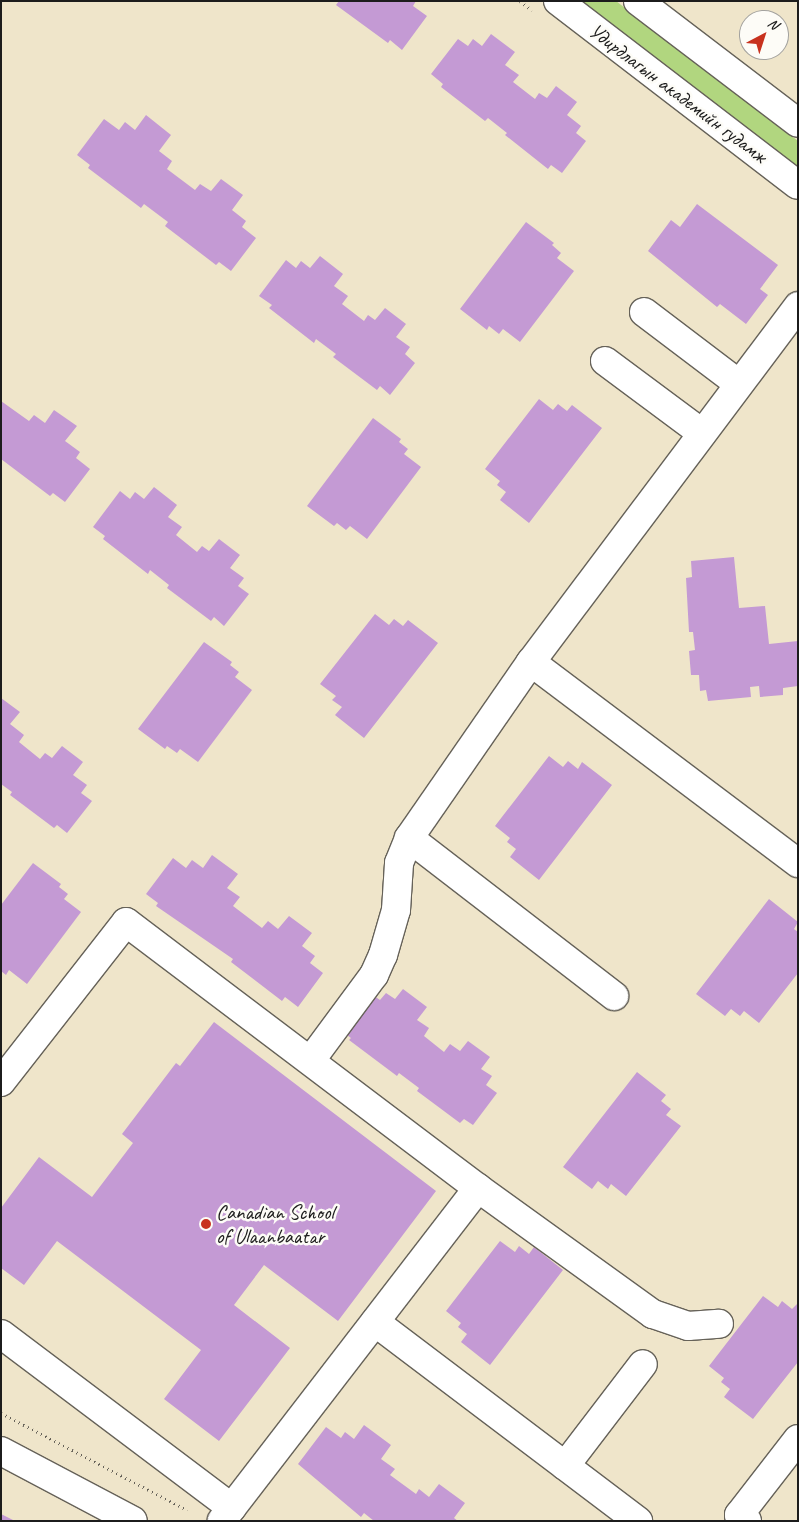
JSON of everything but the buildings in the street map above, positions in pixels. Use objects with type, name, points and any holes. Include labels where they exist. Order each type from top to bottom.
[{"type":"street","name":"Удирдлагын академийн гудамж","points":[[558,1],[798,184]]},
{"type":"street","points":[[638,1],[798,123]]},
{"type":"street","points":[[310,1060],[374,975],[383,955],[396,910],[398,863],[409,838],[531,662],[798,306]]},
{"type":"street","points":[[644,312],[739,384]]},
{"type":"street","points":[[605,361],[702,433]]},
{"type":"street","points":[[531,662],[798,863]]},
{"type":"street","points":[[409,838],[614,996]]},
{"type":"street","points":[[1,1082],[126,922],[478,1188],[653,1314],[688,1326],[719,1324]]},
{"type":"street","points":[[1,1334],[227,1514],[478,1188]]},
{"type":"street","points":[[375,1322],[638,1521]]},
{"type":"street","points":[[565,1466],[643,1364]]},
{"type":"street","points":[[739,1519],[798,1439]]},
{"type":"street","points":[[1,1451],[133,1521]]},
{"type":"path","points":[[1,1413],[190,1512]]},
{"type":"green space","points":[[579,1],[616,1],[798,141],[798,167]]},
{"type":"place","name":"Canadian School of Ulaanbaatar","points":[[206,1224]]}]
